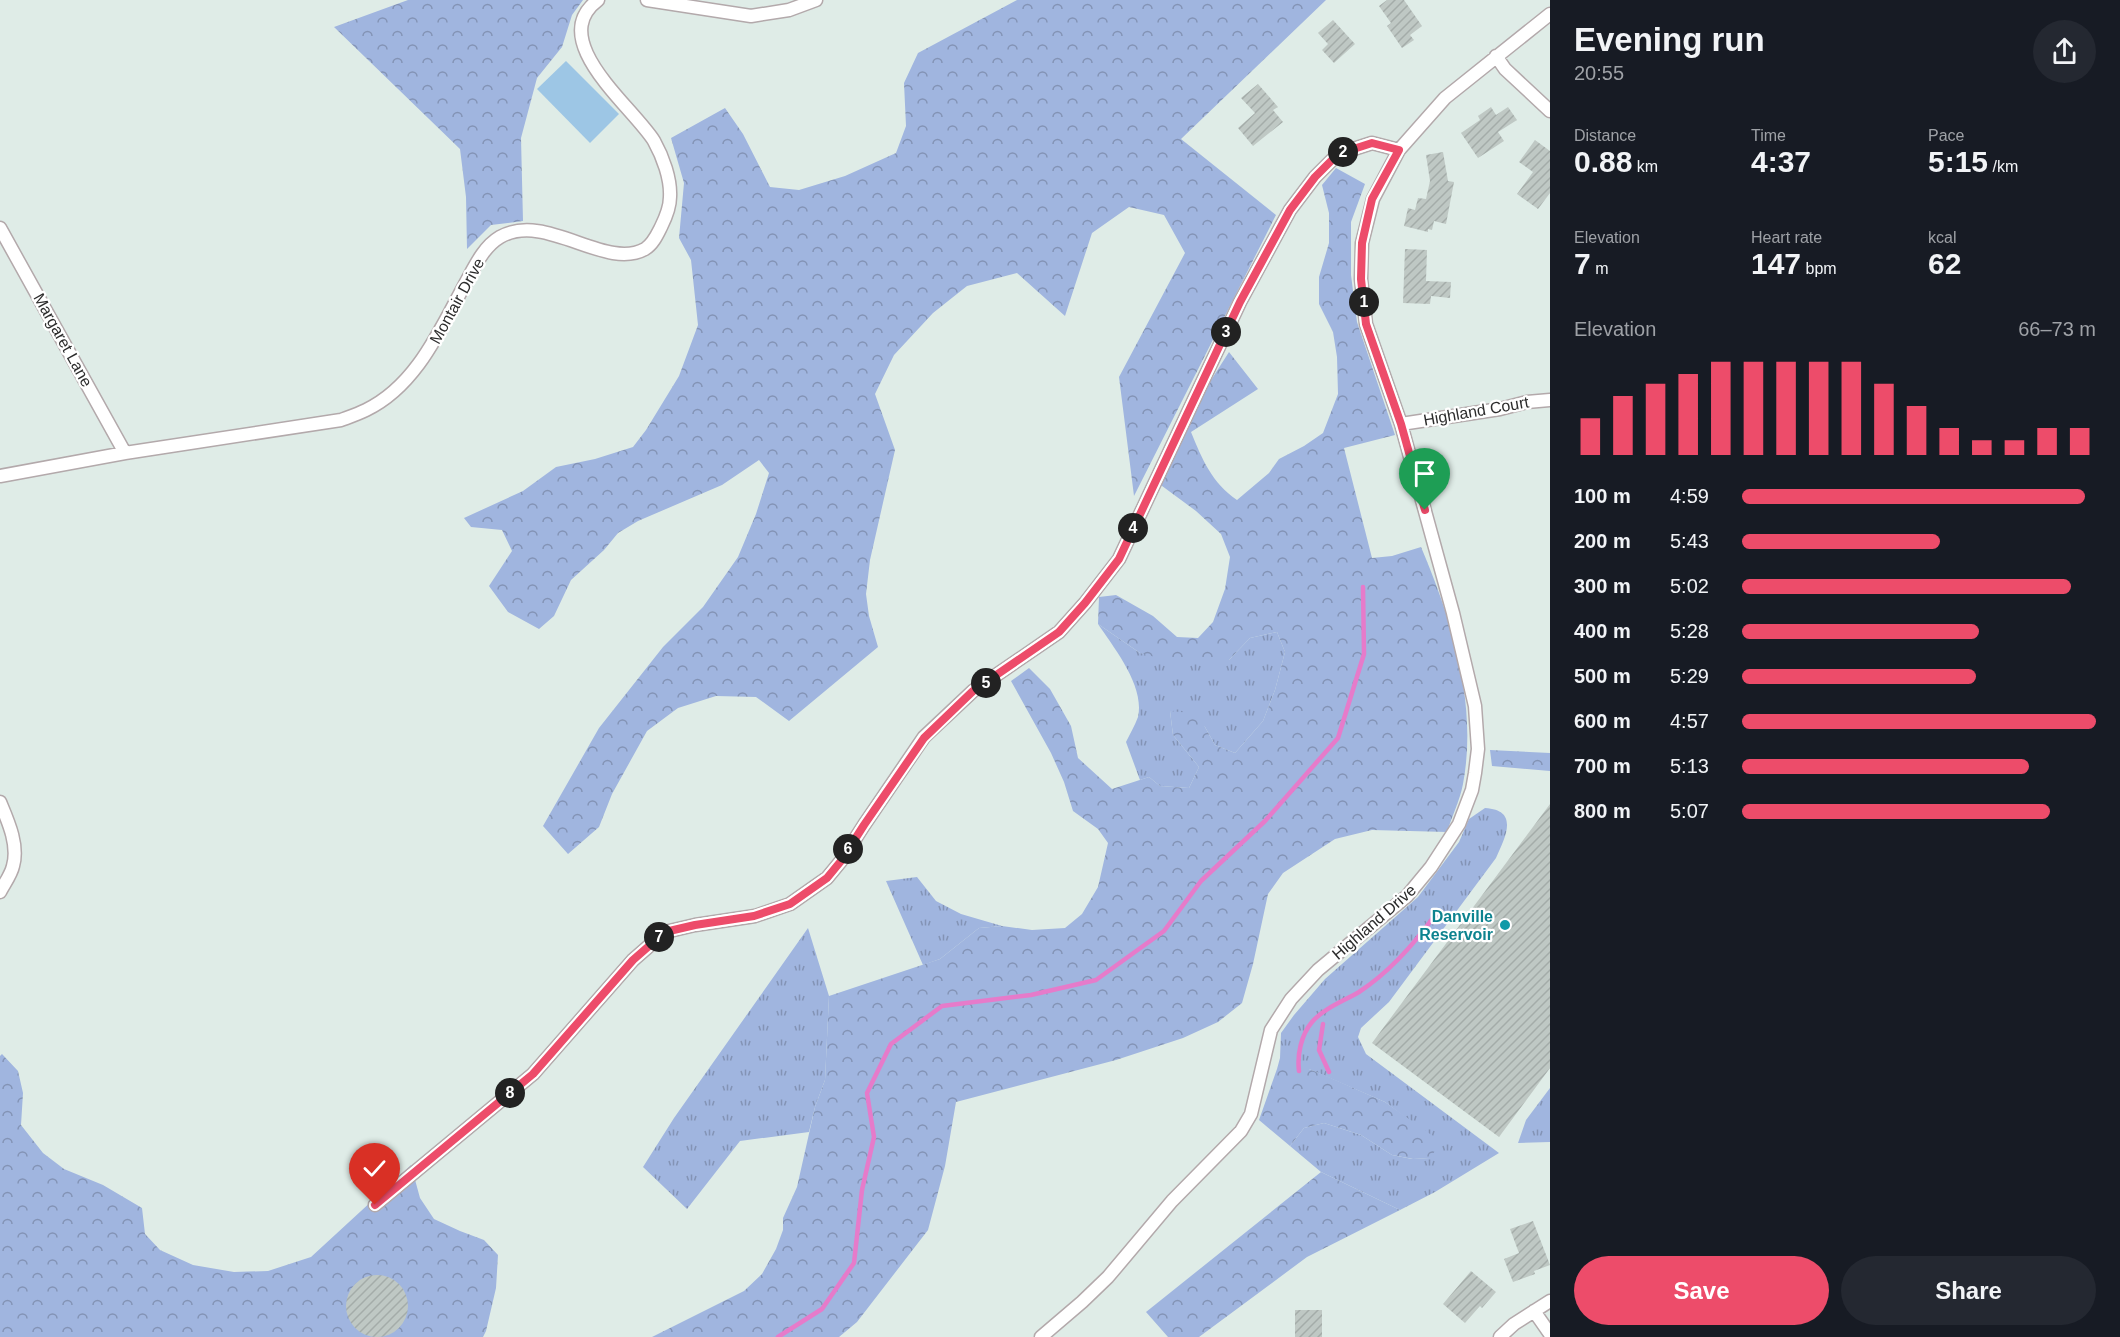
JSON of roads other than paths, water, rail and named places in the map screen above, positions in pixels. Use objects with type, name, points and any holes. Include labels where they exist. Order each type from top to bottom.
[{"type":"street","name":"Montair Drive","points":[[0,476],[125,453],[341,420],[368,410],[393,392],[426,355],[481,255],[500,237],[522,230],[539,231],[608,252],[627,254],[645,249],[655,239],[663,222],[670,199],[669,177],[654,142],[592,64],[583,49],[580,24],[588,8],[598,0]]},
{"type":"street","points":[[647,0],[751,16],[789,10],[816,0]]},
{"type":"street","name":"Highland Drive","points":[[1041,1337],[1108,1277],[1172,1201],[1241,1131],[1251,1114],[1271,1030],[1291,999],[1318,970],[1407,896],[1431,867],[1459,824],[1472,790],[1478,749],[1475,706],[1454,613],[1401,424],[1366,324],[1361,279],[1362,243],[1372,199],[1399,150],[1445,98],[1550,14]]},
{"type":"street","points":[[1496,56],[1504,69],[1550,111]]},
{"type":"street","points":[[375,1205],[533,1074],[633,960],[665,932],[754,916],[790,904],[827,878],[841,861],[924,738],[973,691],[1059,632],[1119,559],[1240,302],[1290,210],[1315,177],[1338,154],[1372,143],[1399,150]]},
{"type":"street","name":"Margaret Lane","points":[[0,228],[125,453]]},
{"type":"street","name":"Highland Court","points":[[1401,424],[1550,400]]},
{"type":"street","points":[[0,802],[12,832],[14,857],[13,867],[0,892]]},
{"type":"street","points":[[1500,1337],[1514,1324],[1550,1301]]},
{"type":"street","points":[[1534,1311],[1550,1334]]},
{"type":"waterway","points":[[778,1337],[822,1309],[854,1263],[862,1190],[874,1137],[867,1093],[891,1044],[942,1006],[1031,995],[1096,980],[1164,931],[1201,881],[1265,821],[1338,738],[1364,654],[1363,587]]},
{"type":"waterway","points":[[1299,1071],[1301,1045],[1312,1022],[1334,1005],[1359,992],[1391,967],[1435,915]]},
{"type":"waterway","points":[[1323,1024],[1319,1050],[1329,1072]]},
{"type":"place","name":"Danville Reservoir","points":[[1505,925]]}]
